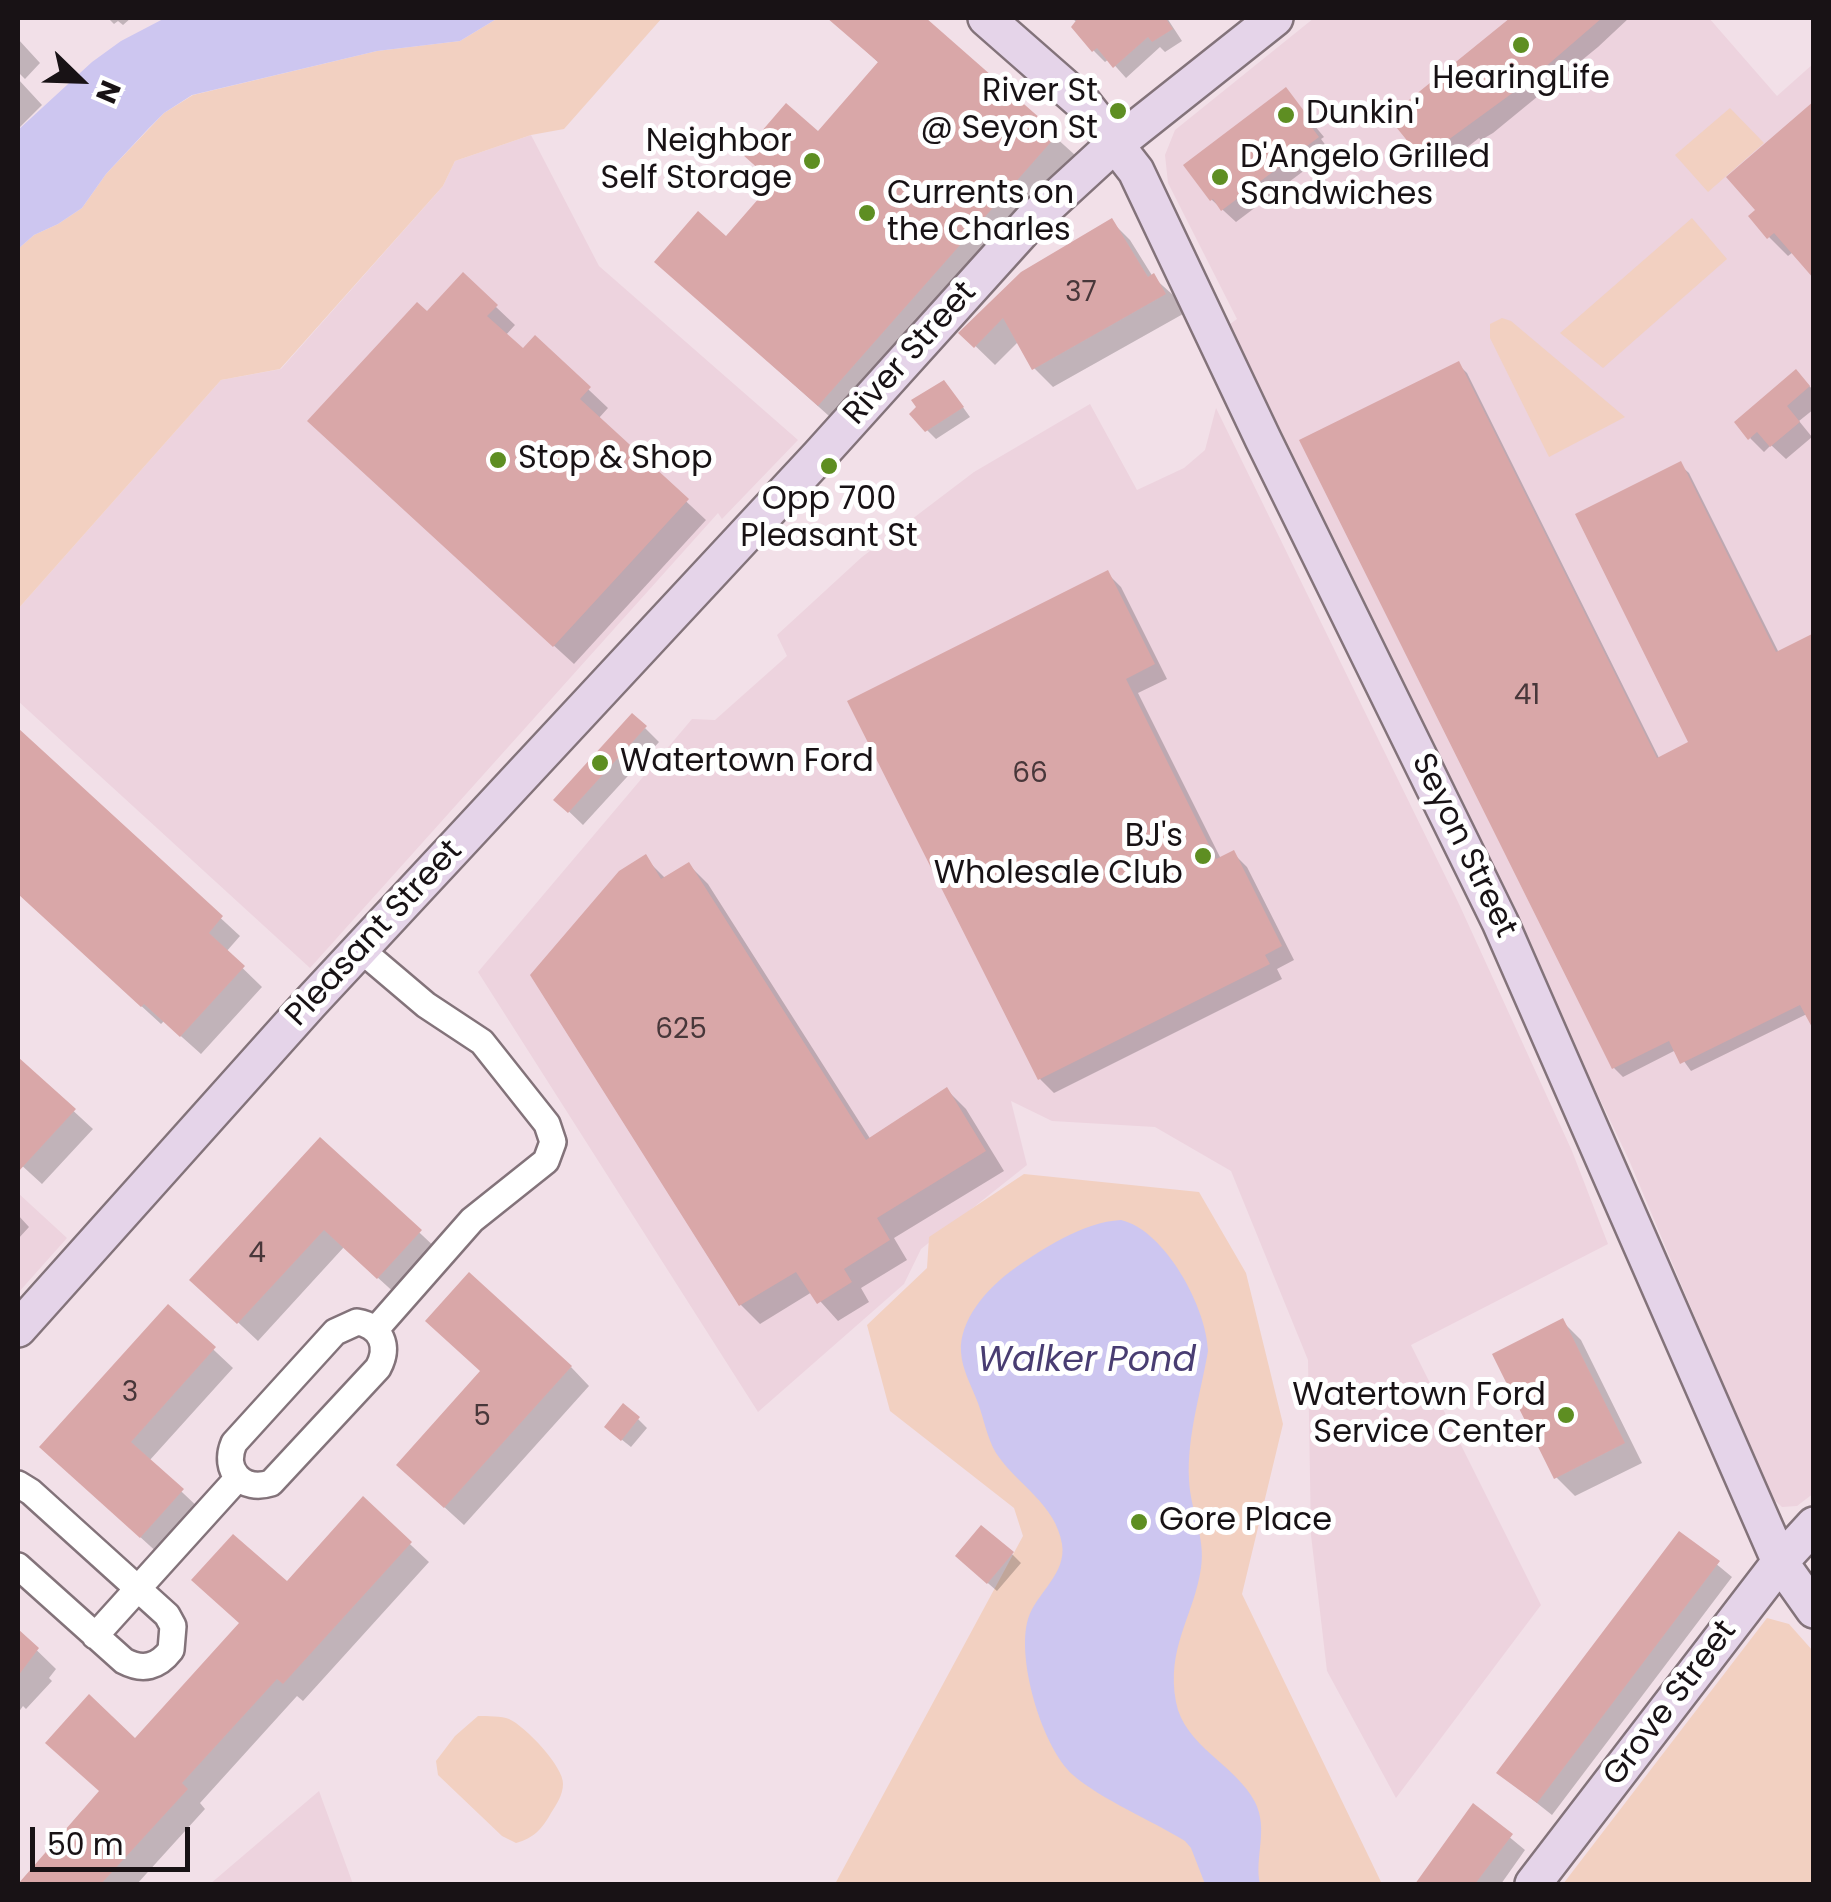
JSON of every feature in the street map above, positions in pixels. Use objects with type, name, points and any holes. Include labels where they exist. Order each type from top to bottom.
[{"type":"street","name":"Seyon Street","points":[[986,18],[1084,104],[1136,171],[1488,896],[1780,1562],[1814,1610]]},
{"type":"street","name":"River Street","points":[[738,544],[1030,221],[1117,142],[1275,18]]},
{"type":"street","name":"Pleasant Street","points":[[18,1329],[360,949],[738,544]]},
{"type":"street","points":[[360,949],[411,994],[492,1052],[552,1132],[553,1142],[546,1161],[472,1220],[376,1330]]},
{"type":"street","points":[[357,1322],[376,1330],[385,1350],[378,1368],[278,1477],[260,1487],[238,1479],[229,1462],[234,1443],[335,1332],[357,1322]]},
{"type":"street","points":[[96,1636],[238,1479]]},
{"type":"street","points":[[18,1484],[167,1615],[174,1626],[171,1650],[155,1665],[133,1666],[18,1566]]},
{"type":"street","name":"Grove Street","points":[[1533,1884],[1780,1562],[1814,1525]]},
{"type":"shaded area","points":[[498,18],[662,18],[564,129],[531,135],[455,161],[443,186],[280,369],[221,380],[18,609],[18,249],[34,235],[82,208],[106,174],[164,113],[193,95],[377,51],[460,41]]},
{"type":"shaded area","points":[[1314,18],[1709,18],[1777,96],[1813,64],[1814,1493],[1797,1506],[1782,1507],[1770,1496],[1629,1160],[1230,324],[1237,319],[1168,183],[1165,155],[1175,130]]},
{"type":"shaded area","points":[[1730,108],[1764,143],[1708,192],[1675,155]]},
{"type":"shaded area","points":[[531,135],[599,266],[798,440],[722,519],[718,513],[310,968],[18,701],[18,609],[221,380],[281,369],[443,186],[455,161]]},
{"type":"shaded area","points":[[1692,218],[1727,259],[1603,368],[1560,333]]},
{"type":"shaded area","points":[[1502,318],[1511,321],[1625,417],[1549,457],[1490,338],[1490,324]]},
{"type":"shaded area","points":[[1090,404],[1137,490],[1184,468],[1205,450],[1216,408],[1459,904],[1572,1151],[1608,1244],[1411,1345],[1541,1605],[1396,1798],[1327,1671],[1311,1535],[1308,1360],[1231,1171],[1155,1127],[1052,1121],[1011,1101],[1027,1165],[921,1249],[904,1284],[758,1412],[478,972],[692,719],[715,720],[787,656],[777,635],[862,557],[974,472]]},
{"type":"shaded area","name":"Gore Place","points":[[1024,1174],[1199,1192],[1246,1273],[1283,1424],[1242,1594],[1382,1884],[835,1884],[1023,1536],[1014,1508],[890,1411],[867,1325],[927,1268],[929,1237]]},
{"type":"shaded area","points":[[18,1193],[67,1238],[18,1293]]},
{"type":"shaded area","points":[[1767,1618],[1789,1624],[1813,1651],[1813,1884],[1563,1884]]},
{"type":"shaded area","points":[[478,1716],[502,1717],[516,1723],[542,1748],[562,1777],[561,1796],[544,1824],[533,1836],[516,1843],[502,1836],[438,1775],[436,1761],[455,1736]]},
{"type":"shaded area","points":[[319,1791],[353,1884],[210,1884]]},
{"type":"water","points":[[165,18],[498,18],[460,41],[377,51],[192,95],[148,129],[106,174],[82,208],[34,235],[18,249],[18,130],[92,62],[121,41]]},
{"type":"water","name":"Walker Pond","points":[[1121,1220],[1137,1227],[1168,1255],[1192,1293],[1206,1333],[1208,1351],[1189,1463],[1201,1568],[1178,1648],[1174,1682],[1176,1702],[1189,1731],[1255,1802],[1261,1823],[1260,1884],[1205,1884],[1185,1841],[1085,1784],[1073,1775],[1051,1744],[1034,1702],[1025,1636],[1032,1610],[1060,1565],[1062,1544],[1052,1517],[996,1453],[962,1359],[962,1340],[970,1317],[1002,1278],[1063,1238]]},
{"type":"building","name":"Currents on the Charles","points":[[827,18],[926,18],[1058,134],[818,406],[654,262],[698,211],[726,236],[773,182],[742,154],[786,103],[818,131],[878,62]]},
{"type":"building","points":[[1078,18],[1170,18],[1167,20],[1173,29],[1152,42],[1148,37],[1113,68],[1097,48],[1092,52],[1071,27]]},
{"type":"building","points":[[1510,18],[1602,18],[1529,81],[1422,159],[1388,117]]},
{"type":"building","points":[[1286,87],[1319,137],[1221,211],[1183,165]]},
{"type":"building","points":[[1814,101],[1814,279],[1774,233],[1767,239],[1748,216],[1755,210],[1726,177]]},
{"type":"building","points":[[1112,218],[1148,277],[1154,273],[1166,294],[1032,370],[1003,318],[974,348],[958,333],[1021,272]]},
{"type":"building","name":"Stop & Shop","points":[[463,272],[498,305],[487,316],[523,348],[535,335],[591,387],[580,399],[689,499],[553,647],[307,421],[417,302],[427,311]]},
{"type":"building","points":[[1459,361],[1657,758],[1688,742],[1575,514],[1681,461],[1776,652],[1814,633],[1814,1031],[1800,1005],[1680,1064],[1669,1041],[1612,1069],[1299,440]]},
{"type":"building","points":[[1796,369],[1810,386],[1787,406],[1800,422],[1770,447],[1757,432],[1748,440],[1734,422]]},
{"type":"building","points":[[944,380],[964,407],[925,432],[909,414],[916,407],[911,400]]},
{"type":"building","points":[[1108,570],[1155,664],[1126,679],[1216,859],[1234,850],[1282,946],[1265,955],[1270,964],[1038,1080],[847,701]]},
{"type":"building","name":"Watertown Ford","points":[[632,713],[647,726],[568,813],[553,800]]},
{"type":"building","points":[[18,728],[223,916],[209,933],[245,966],[180,1037],[144,1004],[141,1007],[18,894]]},
{"type":"building","points":[[646,854],[661,879],[689,862],[866,1140],[947,1087],[986,1151],[877,1218],[890,1240],[844,1269],[852,1282],[817,1304],[796,1272],[739,1306],[530,975],[619,871]]},
{"type":"building","points":[[18,1057],[76,1109],[18,1172]]},
{"type":"building","points":[[320,1137],[422,1230],[377,1279],[324,1230],[237,1324],[189,1280]]},
{"type":"building","points":[[469,1272],[572,1366],[444,1508],[396,1465],[480,1371],[425,1321]]},
{"type":"building","points":[[168,1304],[216,1347],[131,1442],[184,1489],[140,1538],[39,1447]]},
{"type":"building","name":"Watertown Ford Service Center","points":[[1563,1318],[1625,1443],[1554,1479],[1492,1354]]},
{"type":"building","points":[[623,1403],[640,1417],[621,1441],[604,1427]]},
{"type":"building","points":[[363,1496],[412,1542],[283,1684],[277,1679],[182,1783],[188,1789],[101,1884],[18,1884],[99,1791],[45,1743],[89,1694],[135,1738],[239,1623],[191,1580],[233,1534],[287,1581]]},
{"type":"building","points":[[981,1525],[1014,1552],[987,1584],[955,1556]]},
{"type":"building","points":[[1679,1531],[1720,1561],[1537,1803],[1496,1773]]},
{"type":"building","points":[[18,1629],[39,1648],[18,1676]]},
{"type":"building","points":[[1473,1803],[1513,1834],[1475,1884],[1415,1884]]},
{"type":"place","name":"HearingLife","points":[[1521,45]]},
{"type":"place","name":"River St @ Seyon St","points":[[1118,111]]},
{"type":"place","name":"Dunkin'","points":[[1286,115]]},
{"type":"place","name":"Neighbor Self Storage","points":[[812,161]]},
{"type":"place","name":"D'Angelo Grilled Sandwiches","points":[[1220,177]]},
{"type":"place","name":"Currents on the Charles","points":[[867,213]]},
{"type":"place","name":"Stop & Shop","points":[[498,460]]},
{"type":"place","name":"Opp 700 Pleasant St","points":[[829,466]]},
{"type":"place","name":"Watertown Ford","points":[[600,763]]},
{"type":"place","name":"BJ's Wholesale Club","points":[[1203,856]]},
{"type":"place","name":"Watertown Ford Service Center","points":[[1566,1415]]},
{"type":"place","name":"Gore Place","points":[[1139,1522]]}]
